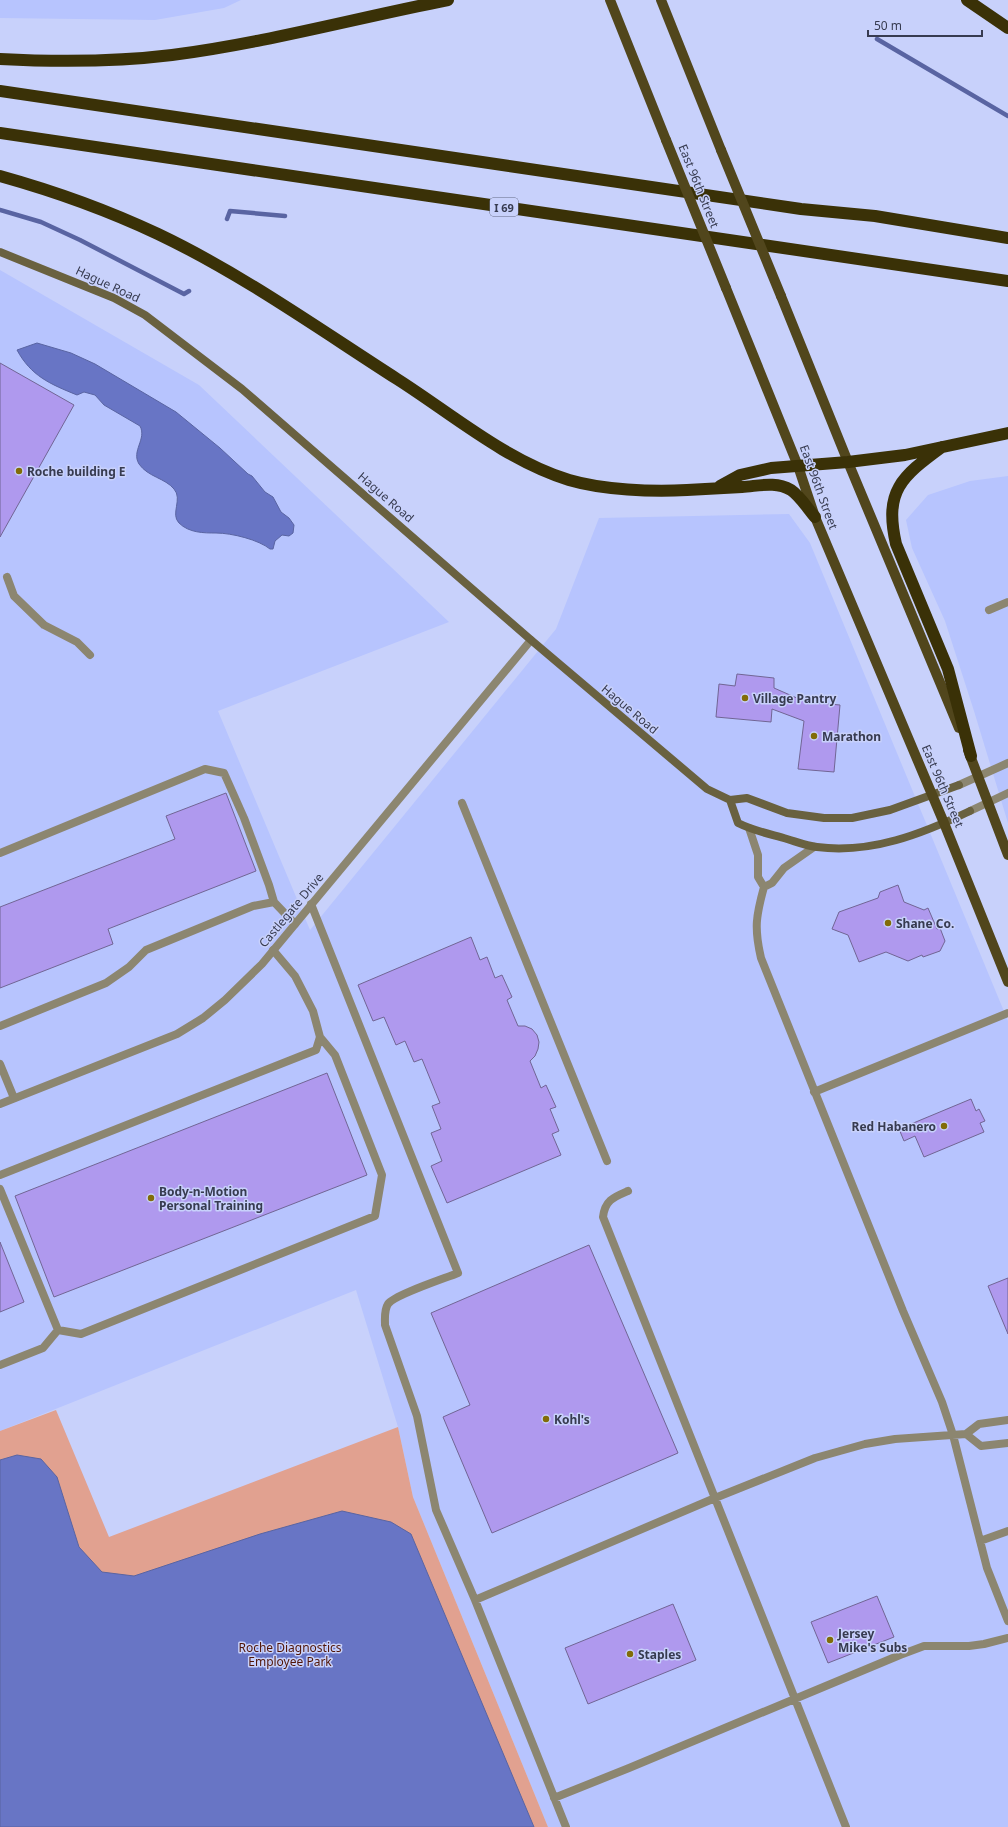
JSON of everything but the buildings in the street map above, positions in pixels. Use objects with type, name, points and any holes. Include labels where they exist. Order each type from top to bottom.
[{"type":"highway","points":[[0,59],[87,61],[171,55],[251,42],[448,0]]},
{"type":"highway","points":[[967,0],[1008,28]]},
{"type":"highway","points":[[0,91],[801,209],[875,216],[1008,238]]},
{"type":"highway","name":"I 69","points":[[0,133],[1008,281]]},
{"type":"highway","points":[[0,176],[38,186],[115,215],[195,253],[232,274],[359,354],[492,443],[539,468],[571,480],[606,486],[685,490],[717,487],[744,487],[762,484],[778,485],[792,491],[815,517]]},
{"type":"highway","points":[[717,487],[740,475],[771,468],[848,462],[905,455],[1008,433]]},
{"type":"highway","points":[[942,447],[917,465],[902,482],[893,499],[892,528],[896,544],[948,669],[971,756]]},
{"type":"main road","name":"East 96th Street","points":[[610,0],[798,466],[815,517],[944,823],[1008,982]]},
{"type":"main road","points":[[661,0],[848,462],[971,756],[1008,855]]},
{"type":"street","name":"Hague Road","points":[[0,252],[114,298],[145,315],[242,389],[531,640],[707,789],[730,800],[747,798],[787,813],[824,818],[852,818],[890,810],[932,796],[978,776]]},
{"type":"street","points":[[7,577],[14,596],[44,625],[77,642],[90,655]]},
{"type":"street","points":[[989,610],[1008,602]]},
{"type":"street","name":"Castlegate Drive","points":[[0,1104],[180,1032],[203,1018],[236,991],[295,924],[531,640]]},
{"type":"street","points":[[978,776],[1008,763]]},
{"type":"street","points":[[0,853],[205,769],[224,773],[252,841],[274,902],[295,924]]},
{"type":"street","points":[[730,800],[738,823],[749,828],[814,847],[841,848],[883,844],[911,836],[944,823],[1008,793]]},
{"type":"street","points":[[462,803],[607,1161]]},
{"type":"street","points":[[749,828],[758,855],[758,877],[764,887],[756,920],[761,958],[905,1316],[942,1402],[953,1435],[987,1568],[1008,1622]]},
{"type":"street","points":[[764,887],[772,883],[784,868],[814,847]]},
{"type":"street","points":[[0,1026],[106,983],[129,967],[146,950],[253,906],[274,902]]},
{"type":"street","points":[[311,904],[458,1273],[402,1295],[389,1302],[385,1313],[385,1325],[417,1416],[436,1510],[475,1600],[566,1827]]},
{"type":"street","points":[[58,1330],[81,1334],[375,1216],[382,1176],[335,1055],[320,1037],[313,1011],[295,976],[273,950]]},
{"type":"street","points":[[814,1092],[1008,1013]]},
{"type":"street","points":[[0,1175],[316,1050],[320,1037]]},
{"type":"street","points":[[0,1064],[14,1098]]},
{"type":"street","points":[[0,1189],[58,1330]]},
{"type":"street","points":[[628,1191],[610,1199],[604,1208],[603,1217],[745,1577],[846,1827]]},
{"type":"street","points":[[0,1365],[43,1348],[58,1330]]},
{"type":"street","points":[[475,1600],[715,1498],[833,1452],[894,1439],[966,1434],[979,1424],[1008,1420]]},
{"type":"street","points":[[966,1434],[980,1446],[1008,1443]]},
{"type":"street","points":[[980,1541],[1008,1531]]},
{"type":"street","points":[[554,1798],[924,1646],[984,1644],[1008,1638]]},
{"type":"shaded area","points":[[0,0],[241,0],[224,8],[155,20],[0,18]]},
{"type":"shaded area","points":[[0,270],[199,385],[449,622],[218,711],[310,930],[556,629],[599,518],[789,514],[810,543],[1008,1021],[1008,1827],[548,1827],[413,1497],[398,1427],[356,1290],[0,1431]]},
{"type":"shaded area","points":[[37,343],[71,353],[95,364],[176,412],[252,476],[265,492],[273,497],[281,512],[289,518],[294,525],[293,533],[289,536],[282,535],[275,541],[273,549],[270,549],[259,543],[237,536],[222,533],[197,532],[187,529],[179,523],[177,519],[177,497],[174,489],[166,482],[147,472],[139,464],[137,454],[142,436],[140,426],[104,405],[95,395],[84,392],[77,395],[50,383],[35,373],[22,359],[17,350]]},
{"type":"shaded area","points":[[1008,476],[1008,823],[945,621],[912,548],[906,520],[928,495],[970,481]]},
{"type":"shaded area","name":"Roche Diagnostics Employee Park","points":[[17,1455],[41,1459],[57,1477],[79,1547],[102,1572],[134,1576],[260,1534],[342,1511],[391,1522],[411,1534],[534,1827],[0,1827],[0,1460]]},
{"type":"green space","name":"Roche Diagnostics Employee Park","points":[[56,1410],[109,1537],[398,1427],[413,1497],[548,1827],[0,1827],[0,1431]]},
{"type":"waterway","points":[[877,39],[1008,116]]},
{"type":"waterway","points":[[0,210],[41,222],[80,240],[184,294],[189,291]]},
{"type":"waterway","points":[[227,219],[230,211],[285,216]]},
{"type":"place","name":"Roche building E","points":[[19,471]]},
{"type":"place","name":"Village Pantry","points":[[745,698]]},
{"type":"place","name":"Marathon","points":[[814,736]]},
{"type":"place","name":"Shane Co.","points":[[888,923]]},
{"type":"place","name":"Red Habanero","points":[[944,1126]]},
{"type":"place","name":"Body-n-Motion Personal Training","points":[[151,1198]]},
{"type":"place","name":"Kohl's","points":[[546,1419]]},
{"type":"place","name":"Jersey Mike's Subs","points":[[830,1640]]},
{"type":"place","name":"Staples","points":[[630,1654]]}]
